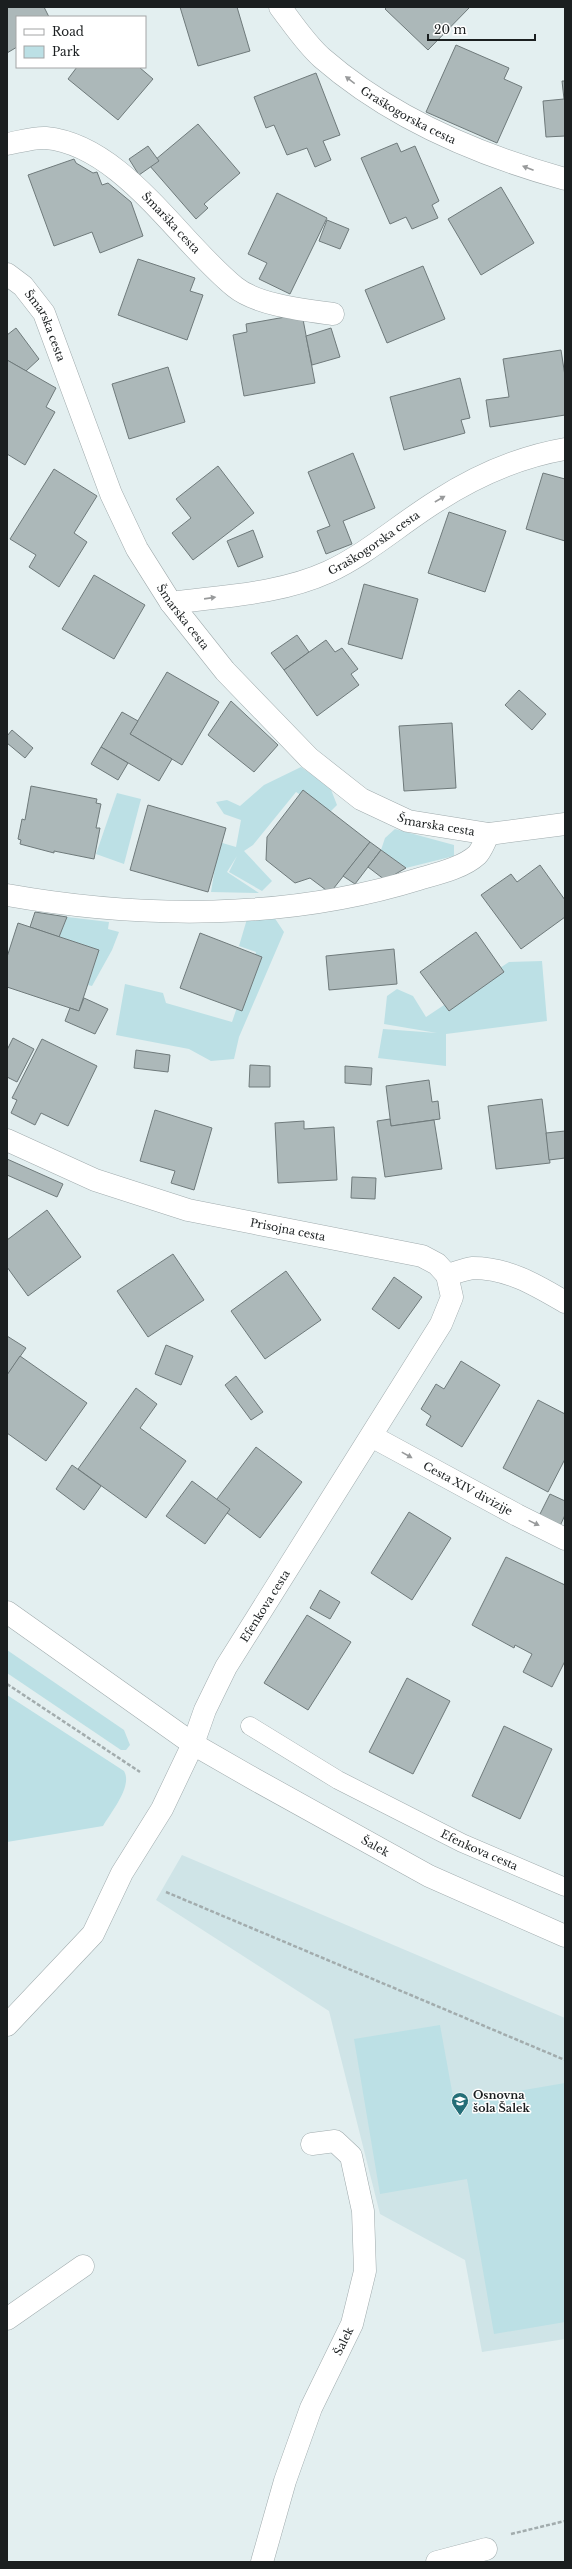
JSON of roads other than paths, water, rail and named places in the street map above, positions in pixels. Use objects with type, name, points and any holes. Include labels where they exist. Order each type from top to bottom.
[{"type":"street","name":"Graškogorska cesta","points":[[280,7],[321,58],[380,103],[451,139],[537,171],[565,179]]},
{"type":"street","name":"Šmarška cesta","points":[[7,144],[45,138],[88,150],[109,164],[130,182],[236,288],[271,303],[333,314]]},
{"type":"street","name":"Šmarska cesta","points":[[7,274],[23,286],[44,313],[111,494],[137,549],[171,603],[225,671],[298,747],[361,799],[408,821],[489,834],[565,824]]},
{"type":"street","name":"Graškogorska cesta","points":[[171,603],[300,583],[329,572],[368,549],[436,501],[490,472],[539,454],[565,450]]},
{"type":"street","name":"Šmarska cesta","points":[[7,895],[59,903],[141,911],[247,909],[289,906],[357,896],[437,873],[477,855],[489,834]]},
{"type":"street","name":"Prisojna cesta","points":[[7,1140],[95,1180],[188,1210],[422,1256],[437,1264],[447,1276]]},
{"type":"street","points":[[447,1276],[472,1268],[498,1271],[526,1279],[565,1302]]},
{"type":"street","name":"Efenkova cesta","points":[[7,2025],[93,1934],[122,1873],[162,1809],[192,1744],[205,1710],[226,1668],[372,1437],[441,1324],[452,1297],[447,1276]]},
{"type":"street","name":"Cesta XIV divizije","points":[[372,1437],[517,1516],[565,1539]]},
{"type":"street","points":[[7,1612],[192,1744]]},
{"type":"street","name":"Šalek","points":[[192,1744],[429,1876],[565,1936]]},
{"type":"street","name":"Šalek","points":[[262,2562],[285,2481],[311,2408],[352,2324],[366,2271],[363,2211],[350,2156],[335,2141],[312,2144]]},
{"type":"street","points":[[7,2319],[83,2266]]},
{"type":"street","points":[[437,2562],[486,2549]]},
{"type":"lane","name":"Efenkova cesta","points":[[250,1726],[352,1787],[462,1843],[565,1887]]},
{"type":"place","name":"Osnovna šola Šalek","points":[[460,2116]]}]
